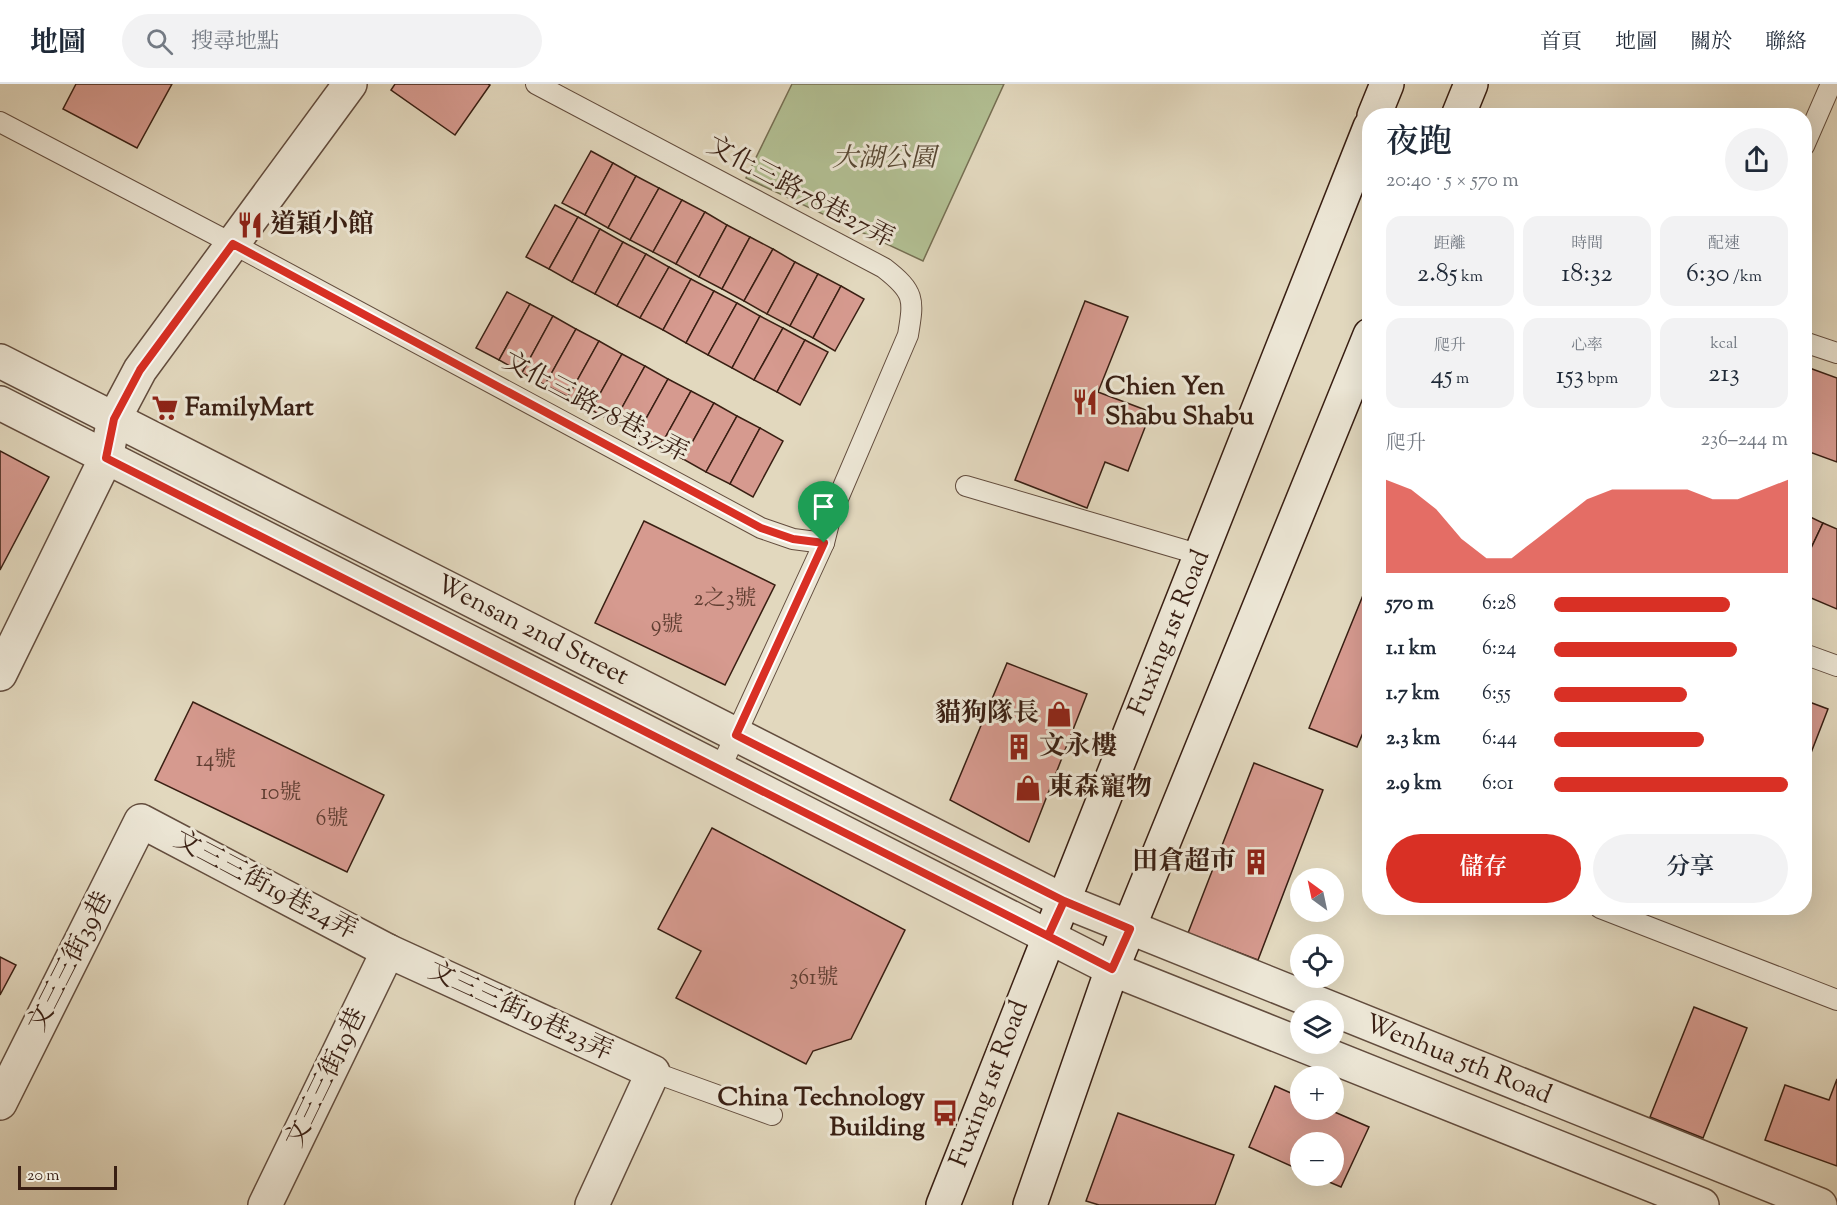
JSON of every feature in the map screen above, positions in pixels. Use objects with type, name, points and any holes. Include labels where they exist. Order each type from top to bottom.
[{"type":"street","points":[[0,674],[106,458],[114,419],[140,370],[350,84]]},
{"type":"street","points":[[1377,108],[1387,84]]},
{"type":"street","points":[[1461,108],[1471,84]]},
{"type":"street","name":"Fuxing 1st Road","points":[[943,1205],[1362,148]]},
{"type":"street","points":[[1030,1205],[1112,969],[1362,354]]},
{"type":"street","name":"Wensan 2nd Street","points":[[0,361],[1064,901]]},
{"type":"street","name":"Wensan 2nd Street","points":[[0,403],[1048,936]]},
{"type":"street","name":"文三三街19巷24弄","points":[[141,821],[388,951]]},
{"type":"street","name":"文三三街39巷","points":[[0,1103],[141,821]]},
{"type":"street","name":"Wenhua 5th Road","points":[[1064,901],[1820,1205]]},
{"type":"street","name":"Wenhua 5th Road","points":[[1048,936],[1112,969],[1702,1205]]},
{"type":"street","name":"文三三街19巷23弄","points":[[388,951],[653,1072]]},
{"type":"street","name":"文三三街19巷","points":[[266,1205],[388,951]]},
{"type":"street","points":[[592,1205],[653,1072]]},
{"type":"lane","name":"文化三路78巷27弄","points":[[536,84],[884,268],[903,282],[913,305],[908,335],[831,515],[824,543]]},
{"type":"lane","points":[[1812,128],[1831,84]]},
{"type":"lane","name":"文化三路78巷37弄","points":[[0,122],[233,244],[761,528],[793,539],[824,543]]},
{"type":"lane","points":[[1812,345],[1837,353]]},
{"type":"lane","points":[[966,486],[1201,555]]},
{"type":"lane","points":[[720,770],[824,543]]},
{"type":"lane","points":[[1812,657],[1837,666]]},
{"type":"lane","points":[[1618,915],[1837,1000]]},
{"type":"lane","points":[[653,1072],[772,1115]]},
{"type":"green space","name":"大湖公園","points":[[792,84],[1004,84],[923,261],[746,178]]},
{"type":"building","points":[[76,84],[172,84],[137,148],[63,109]]},
{"type":"building","points":[[395,84],[490,85],[455,135],[391,90]]},
{"type":"building","points":[[591,151],[613,163],[585,215],[562,203]]},
{"type":"building","points":[[613,163],[636,176],[608,228],[585,215]]},
{"type":"building","points":[[636,176],[659,188],[630,240],[608,228]]},
{"type":"building","points":[[659,188],[682,200],[653,252],[630,240]]},
{"type":"building","points":[[682,200],[705,212],[676,264],[653,252]]},
{"type":"building","points":[[555,205],[578,217],[549,269],[526,257]]},
{"type":"building","points":[[705,212],[727,225],[699,277],[676,264]]},
{"type":"building","points":[[578,217],[600,229],[572,282],[549,269]]},
{"type":"building","points":[[727,225],[750,237],[722,289],[699,277]]},
{"type":"building","points":[[600,229],[623,242],[595,294],[572,282]]},
{"type":"building","points":[[750,237],[773,249],[744,301],[722,289]]},
{"type":"building","points":[[623,242],[646,254],[617,306],[595,294]]},
{"type":"building","points":[[773,249],[795,262],[767,314],[744,301]]},
{"type":"building","points":[[646,254],[669,267],[640,318],[617,306]]},
{"type":"building","points":[[795,262],[818,274],[790,326],[767,314]]},
{"type":"building","points":[[669,267],[691,279],[663,330],[640,318]]},
{"type":"building","points":[[818,274],[841,286],[813,338],[790,326]]},
{"type":"building","points":[[691,279],[714,291],[686,343],[663,330]]},
{"type":"building","points":[[841,286],[864,299],[835,351],[813,338]]},
{"type":"building","points":[[714,291],[737,303],[708,355],[686,343]]},
{"type":"building","points":[[507,292],[530,304],[499,360],[476,348]]},
{"type":"building","name":"Chien Yen Shabu Shabu","points":[[1085,301],[1128,317],[1098,392],[1151,412],[1128,471],[1105,462],[1087,508],[1015,480]]},
{"type":"building","points":[[737,303],[760,316],[732,368],[708,355]]},
{"type":"building","points":[[530,304],[553,316],[522,373],[499,360]]},
{"type":"building","points":[[553,316],[576,329],[545,385],[522,373]]},
{"type":"building","points":[[760,316],[783,328],[754,380],[732,368]]},
{"type":"building","points":[[783,328],[805,340],[777,392],[754,380]]},
{"type":"building","points":[[576,329],[599,341],[568,397],[545,385]]},
{"type":"building","points":[[805,340],[828,352],[800,405],[777,392]]},
{"type":"building","points":[[599,341],[622,354],[591,410],[568,397]]},
{"type":"building","points":[[622,354],[645,366],[614,422],[591,410]]},
{"type":"building","points":[[645,366],[668,379],[637,435],[614,422]]},
{"type":"building","points":[[1812,369],[1837,378],[1837,462],[1812,453]]},
{"type":"building","points":[[668,379],[691,391],[660,447],[637,435]]},
{"type":"building","points":[[691,391],[714,403],[683,459],[660,447]]},
{"type":"building","points":[[714,403],[737,416],[706,472],[683,459]]},
{"type":"building","points":[[737,416],[760,428],[730,484],[706,472]]},
{"type":"building","points":[[760,428],[783,441],[753,497],[730,484]]},
{"type":"building","points":[[0,451],[49,477],[0,570]]},
{"type":"building","points":[[1812,518],[1823,523],[1812,546]]},
{"type":"building","points":[[644,521],[775,585],[725,685],[595,623]]},
{"type":"building","points":[[1823,523],[1837,529],[1837,609],[1812,598],[1812,546]]},
{"type":"building","points":[[1362,598],[1362,735],[1357,747],[1309,728]]},
{"type":"building","name":"文永樓","points":[[1007,663],[1087,694],[1029,842],[950,800]]},
{"type":"building","points":[[193,702],[384,795],[347,872],[155,780]]},
{"type":"building","points":[[1812,703],[1828,709],[1812,750]]},
{"type":"building","name":"田倉超市","points":[[1254,763],[1323,790],[1293,868],[1290,868],[1290,876],[1258,960],[1188,933]]},
{"type":"building","points":[[712,828],[905,930],[851,1039],[813,1051],[806,1064],[676,998],[701,951],[658,929]]},
{"type":"building","points":[[0,957],[16,965],[0,995]]},
{"type":"building","points":[[1694,1007],[1747,1028],[1703,1138],[1650,1117]]},
{"type":"building","points":[[1837,1079],[1837,1166],[1765,1140],[1785,1085],[1829,1100]]},
{"type":"building","points":[[1275,1086],[1290,1093],[1290,1120],[1344,1120],[1344,1116],[1369,1127],[1344,1181],[1344,1132],[1290,1132],[1290,1165],[1249,1147]]},
{"type":"building","points":[[1118,1113],[1234,1155],[1215,1205],[1099,1205],[1086,1201]]},
{"type":"place","name":"道穎小館","points":[[250,225]]},
{"type":"place","name":"Chien Yen Shabu Shabu","points":[[1085,402]]},
{"type":"place","name":"FamilyMart","points":[[165,408]]},
{"type":"place","name":"貓狗隊長","points":[[1059,714]]},
{"type":"place","name":"文永樓","points":[[1019,747]]},
{"type":"place","name":"東森寵物","points":[[1028,788]]},
{"type":"place","name":"田倉超市","points":[[1256,862]]},
{"type":"place","name":"China Technology Building","points":[[945,1113]]},
{"type":"route","points":[[824,543],[736,735],[1064,901],[1048,936],[1112,969],[1130,929],[1064,901],[1048,936],[106,458],[114,419],[140,370],[233,244],[761,528],[793,539],[824,543]]}]
